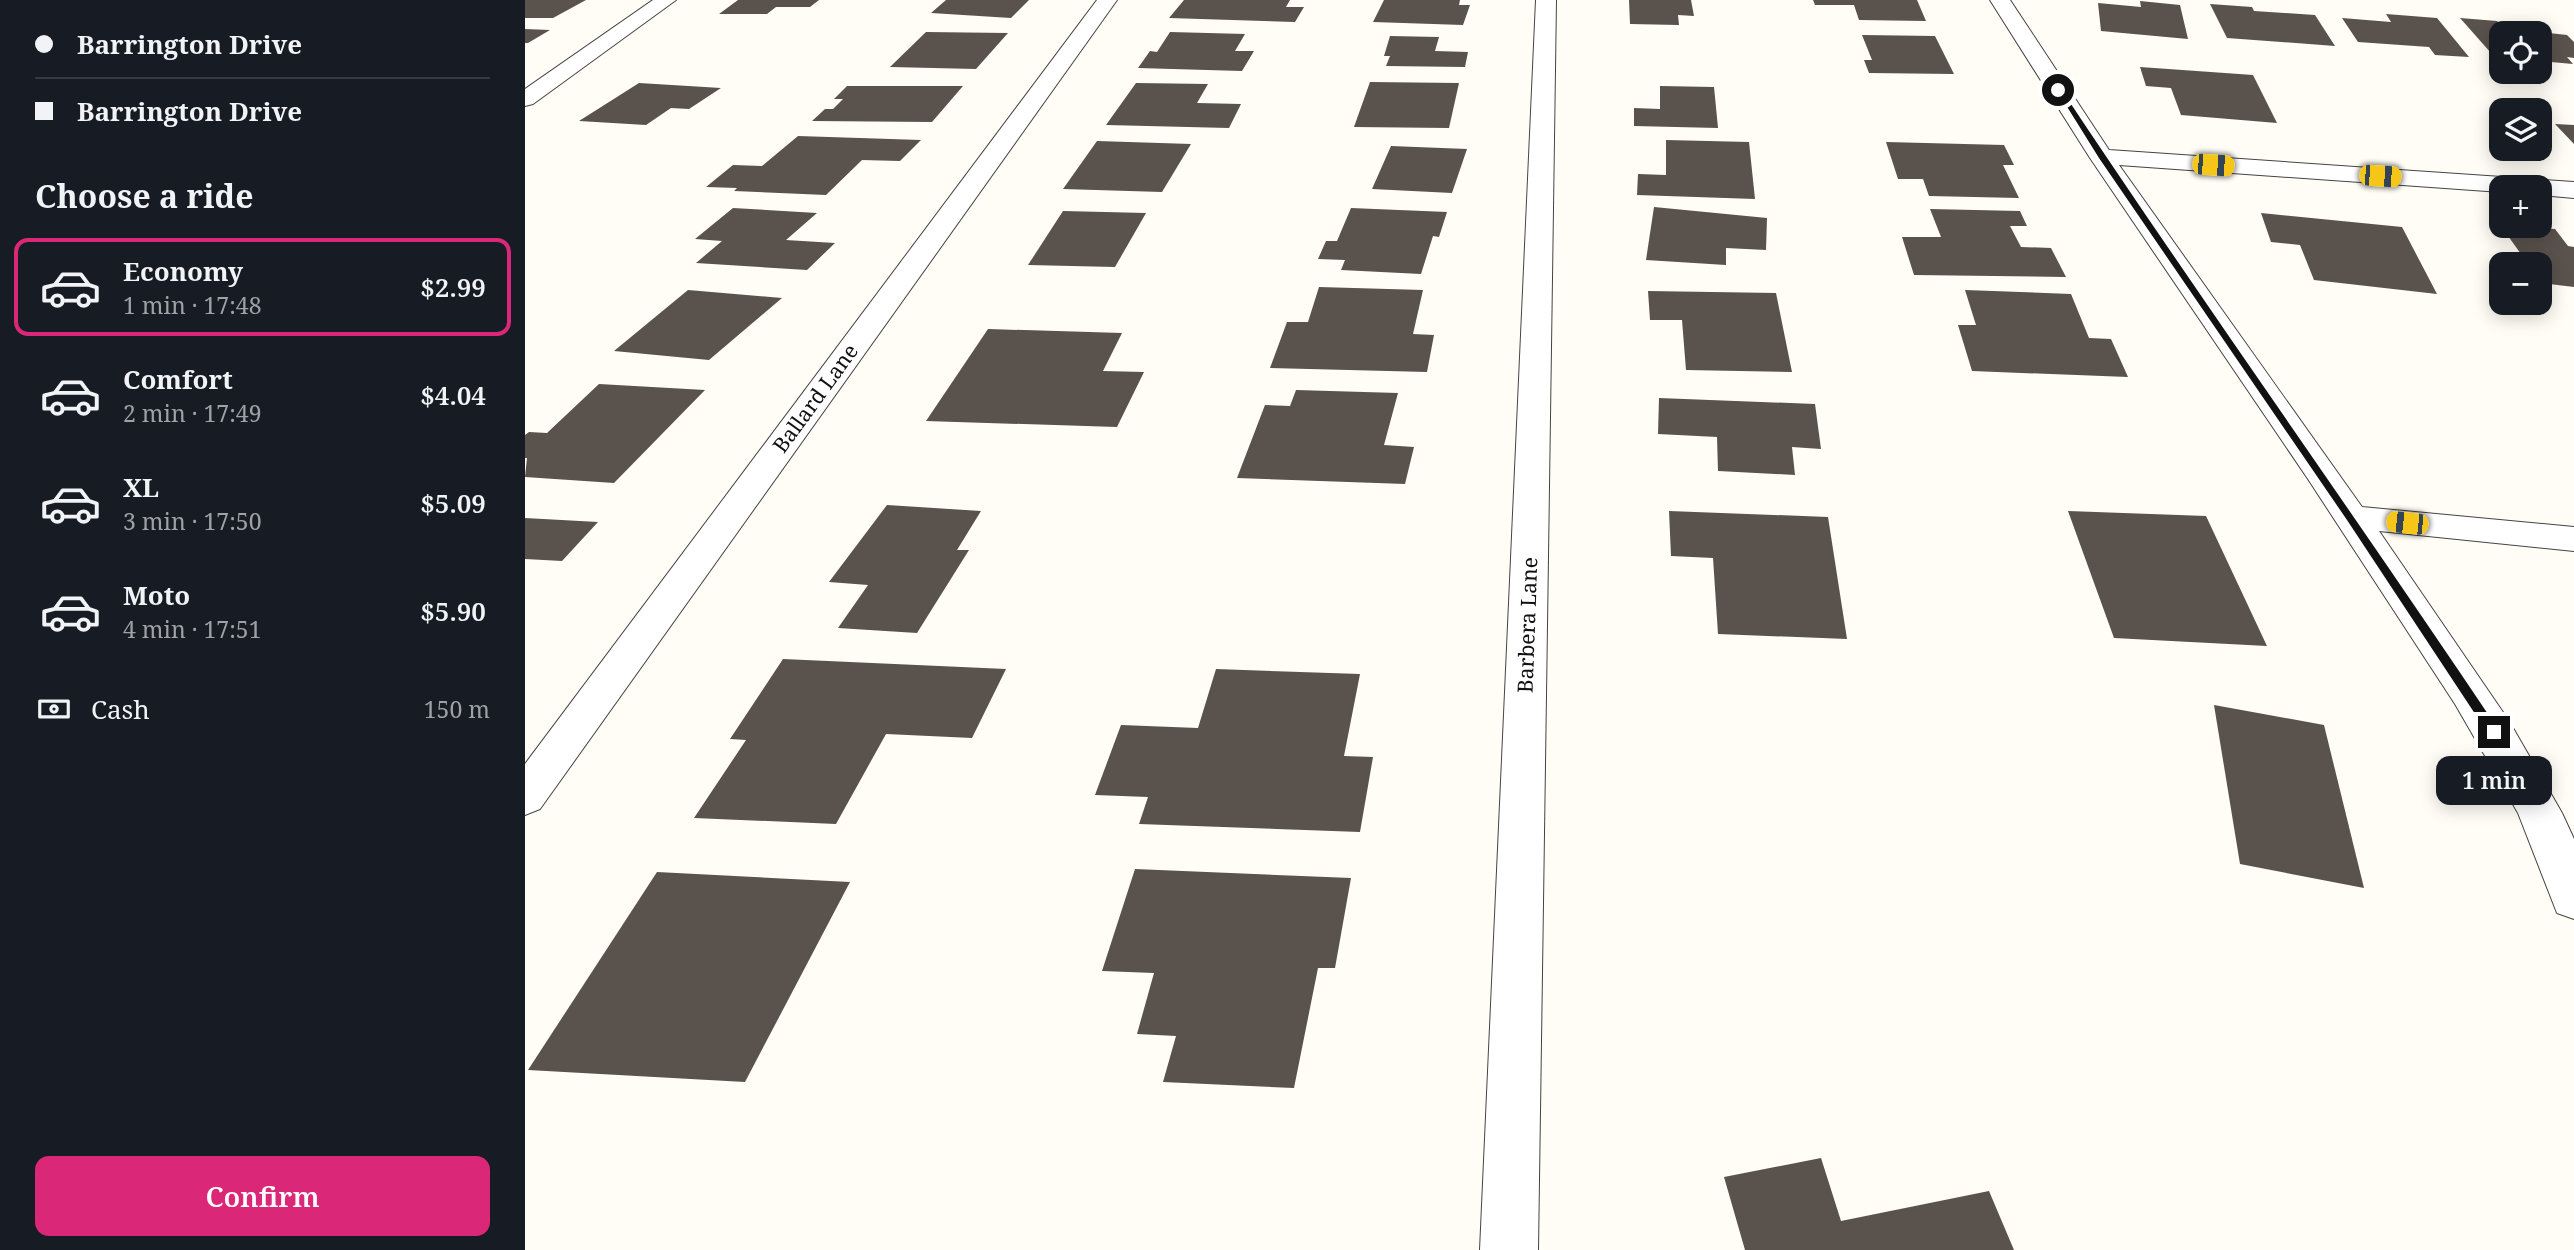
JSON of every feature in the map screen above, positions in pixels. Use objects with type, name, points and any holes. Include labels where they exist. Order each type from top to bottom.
[{"type":"street","points":[[525,99],[666,0]]},
{"type":"street","name":"Ballard Lane","points":[[525,797],[1107,0]]},
{"type":"street","name":"Barbera Lane","points":[[1509,1250],[1546,0]]},
{"type":"street","points":[[2000,0],[2102,158],[2351,517],[2501,744],[2554,845],[2574,899]]},
{"type":"street","points":[[2102,158],[2574,190]]},
{"type":"street","points":[[2351,517],[2574,539]]},
{"type":"building","points":[[525,0],[586,0],[553,18],[525,18]]},
{"type":"building","points":[[738,0],[819,0],[810,7],[776,7],[767,14],[719,14]]},
{"type":"building","points":[[946,0],[1029,0],[1011,18],[931,13]]},
{"type":"building","points":[[1184,0],[1290,0],[1286,7],[1304,7],[1295,22],[1169,18]]},
{"type":"building","points":[[1384,0],[1460,0],[1459,5],[1470,5],[1463,25],[1373,22]]},
{"type":"building","points":[[1629,0],[1691,0],[1694,16],[1678,15],[1679,25],[1630,24]]},
{"type":"building","points":[[1813,0],[1917,0],[1926,21],[1859,20],[1854,5],[1815,5]]},
{"type":"building","points":[[2140,1],[2180,5],[2188,39],[2101,31],[2098,3],[2141,7]]},
{"type":"building","points":[[2210,4],[2252,7],[2254,11],[2315,15],[2335,46],[2227,38]]},
{"type":"building","points":[[2386,14],[2437,18],[2469,57],[2435,55],[2429,47],[2358,42],[2342,18],[2391,22]]},
{"type":"building","points":[[2460,18],[2497,21],[2489,21],[2489,51]]},
{"type":"building","points":[[525,29],[550,30],[525,43]]},
{"type":"building","points":[[926,32],[1008,33],[976,69],[890,67]]},
{"type":"building","points":[[1170,32],[1245,34],[1235,51],[1254,51],[1242,71],[1138,68],[1150,51],[1157,52]]},
{"type":"building","points":[[2552,33],[2567,35],[2574,42],[2574,58],[2567,57],[2573,64],[2552,62]]},
{"type":"building","points":[[1862,35],[1935,36],[1954,74],[1869,73],[1864,60],[1872,60]]},
{"type":"building","points":[[1390,36],[1439,37],[1435,51],[1468,52],[1465,67],[1386,66],[1390,56],[1384,56]]},
{"type":"building","points":[[2140,67],[2253,75],[2277,123],[2181,115],[2171,88],[2146,86]]},
{"type":"building","points":[[1370,82],[1459,83],[1449,128],[1354,127]]},
{"type":"building","points":[[639,83],[721,88],[689,109],[671,108],[646,125],[579,121]]},
{"type":"building","points":[[1136,83],[1208,84],[1197,103],[1241,104],[1229,128],[1106,125]]},
{"type":"building","points":[[847,86],[963,86],[932,122],[812,121],[825,109],[833,109],[843,99],[834,99]]},
{"type":"building","points":[[1660,86],[1714,87],[1718,128],[1634,126],[1634,108],[1660,109]]},
{"type":"building","points":[[2555,124],[2574,125],[2574,144]]},
{"type":"building","points":[[798,136],[921,140],[900,161],[862,160],[826,195],[734,191],[737,188],[706,187],[733,165],[762,166]]},
{"type":"building","points":[[1666,140],[1749,142],[1755,199],[1637,195],[1638,174],[1666,175]]},
{"type":"building","points":[[1097,141],[1191,144],[1162,192],[1063,189]]},
{"type":"building","points":[[1886,142],[2004,145],[2014,165],[2003,165],[2019,198],[1929,196],[1923,179],[1898,179]]},
{"type":"building","points":[[1391,146],[1467,149],[1452,193],[1372,189]]},
{"type":"building","points":[[1654,207],[1767,218],[1766,250],[1726,248],[1726,265],[1646,260]]},
{"type":"building","points":[[733,208],[817,213],[786,240],[835,243],[807,270],[696,263],[722,241],[695,239]]},
{"type":"building","points":[[1351,208],[1447,212],[1439,237],[1433,236],[1421,274],[1341,270],[1345,260],[1318,259],[1326,241],[1337,241]]},
{"type":"building","points":[[1930,209],[2020,211],[2027,226],[2010,226],[2021,247],[2051,248],[2066,277],[1914,275],[1902,237],[1941,237]]},
{"type":"building","points":[[1063,211],[1146,213],[1115,267],[1028,265]]},
{"type":"building","points":[[2261,213],[2402,227],[2437,294],[2314,280],[2300,245],[2271,242]]},
{"type":"building","points":[[2552,229],[2555,229],[2568,246],[2574,247],[2574,287],[2552,284],[2552,252],[2519,252],[2510,238],[2552,238]]},
{"type":"building","points":[[1319,287],[1423,290],[1413,334],[1434,335],[1427,372],[1270,368],[1287,322],[1308,322]]},
{"type":"building","points":[[688,290],[782,298],[709,360],[614,351]]},
{"type":"building","points":[[1965,290],[2071,294],[2089,338],[2111,339],[2128,377],[1972,371],[1958,325],[1976,325]]},
{"type":"building","points":[[1648,291],[1776,293],[1792,372],[1686,370],[1682,320],[1650,320]]},
{"type":"building","points":[[988,329],[1122,333],[1103,371],[1144,372],[1117,427],[926,421]]},
{"type":"building","points":[[599,384],[705,390],[614,483],[525,477],[525,435],[529,432],[547,433]]},
{"type":"building","points":[[1296,390],[1398,393],[1384,445],[1414,447],[1405,484],[1237,478],[1265,405],[1290,406]]},
{"type":"building","points":[[1659,398],[1815,404],[1821,449],[1792,447],[1795,475],[1718,471],[1717,437],[1658,434]]},
{"type":"building","points":[[887,505],[981,511],[957,550],[969,550],[917,633],[838,628],[868,585],[829,582]]},
{"type":"building","points":[[1669,511],[1828,517],[1847,639],[1718,634],[1713,558],[1671,556]]},
{"type":"building","points":[[2068,511],[2206,516],[2267,646],[2114,638]]},
{"type":"building","points":[[525,518],[598,522],[562,561],[525,559]]},
{"type":"building","points":[[783,659],[1006,669],[972,738],[886,734],[836,824],[694,818],[746,740],[730,739]]},
{"type":"building","points":[[1216,669],[1360,674],[1344,756],[1373,757],[1360,832],[1139,824],[1148,797],[1095,795],[1121,725],[1198,728]]},
{"type":"building","points":[[2214,705],[2324,725],[2364,888],[2240,864]]},
{"type":"building","points":[[1135,869],[1351,878],[1335,968],[1318,968],[1294,1088],[1163,1082],[1176,1036],[1137,1034],[1154,973],[1102,971]]},
{"type":"building","points":[[657,872],[850,882],[745,1082],[528,1070]]},
{"type":"building","points":[[1821,1158],[1841,1221],[1989,1191],[2014,1250],[1745,1250],[1724,1177]]},
{"type":"route","points":[[2058,90],[2102,158],[2351,517],[2494,732]]}]
